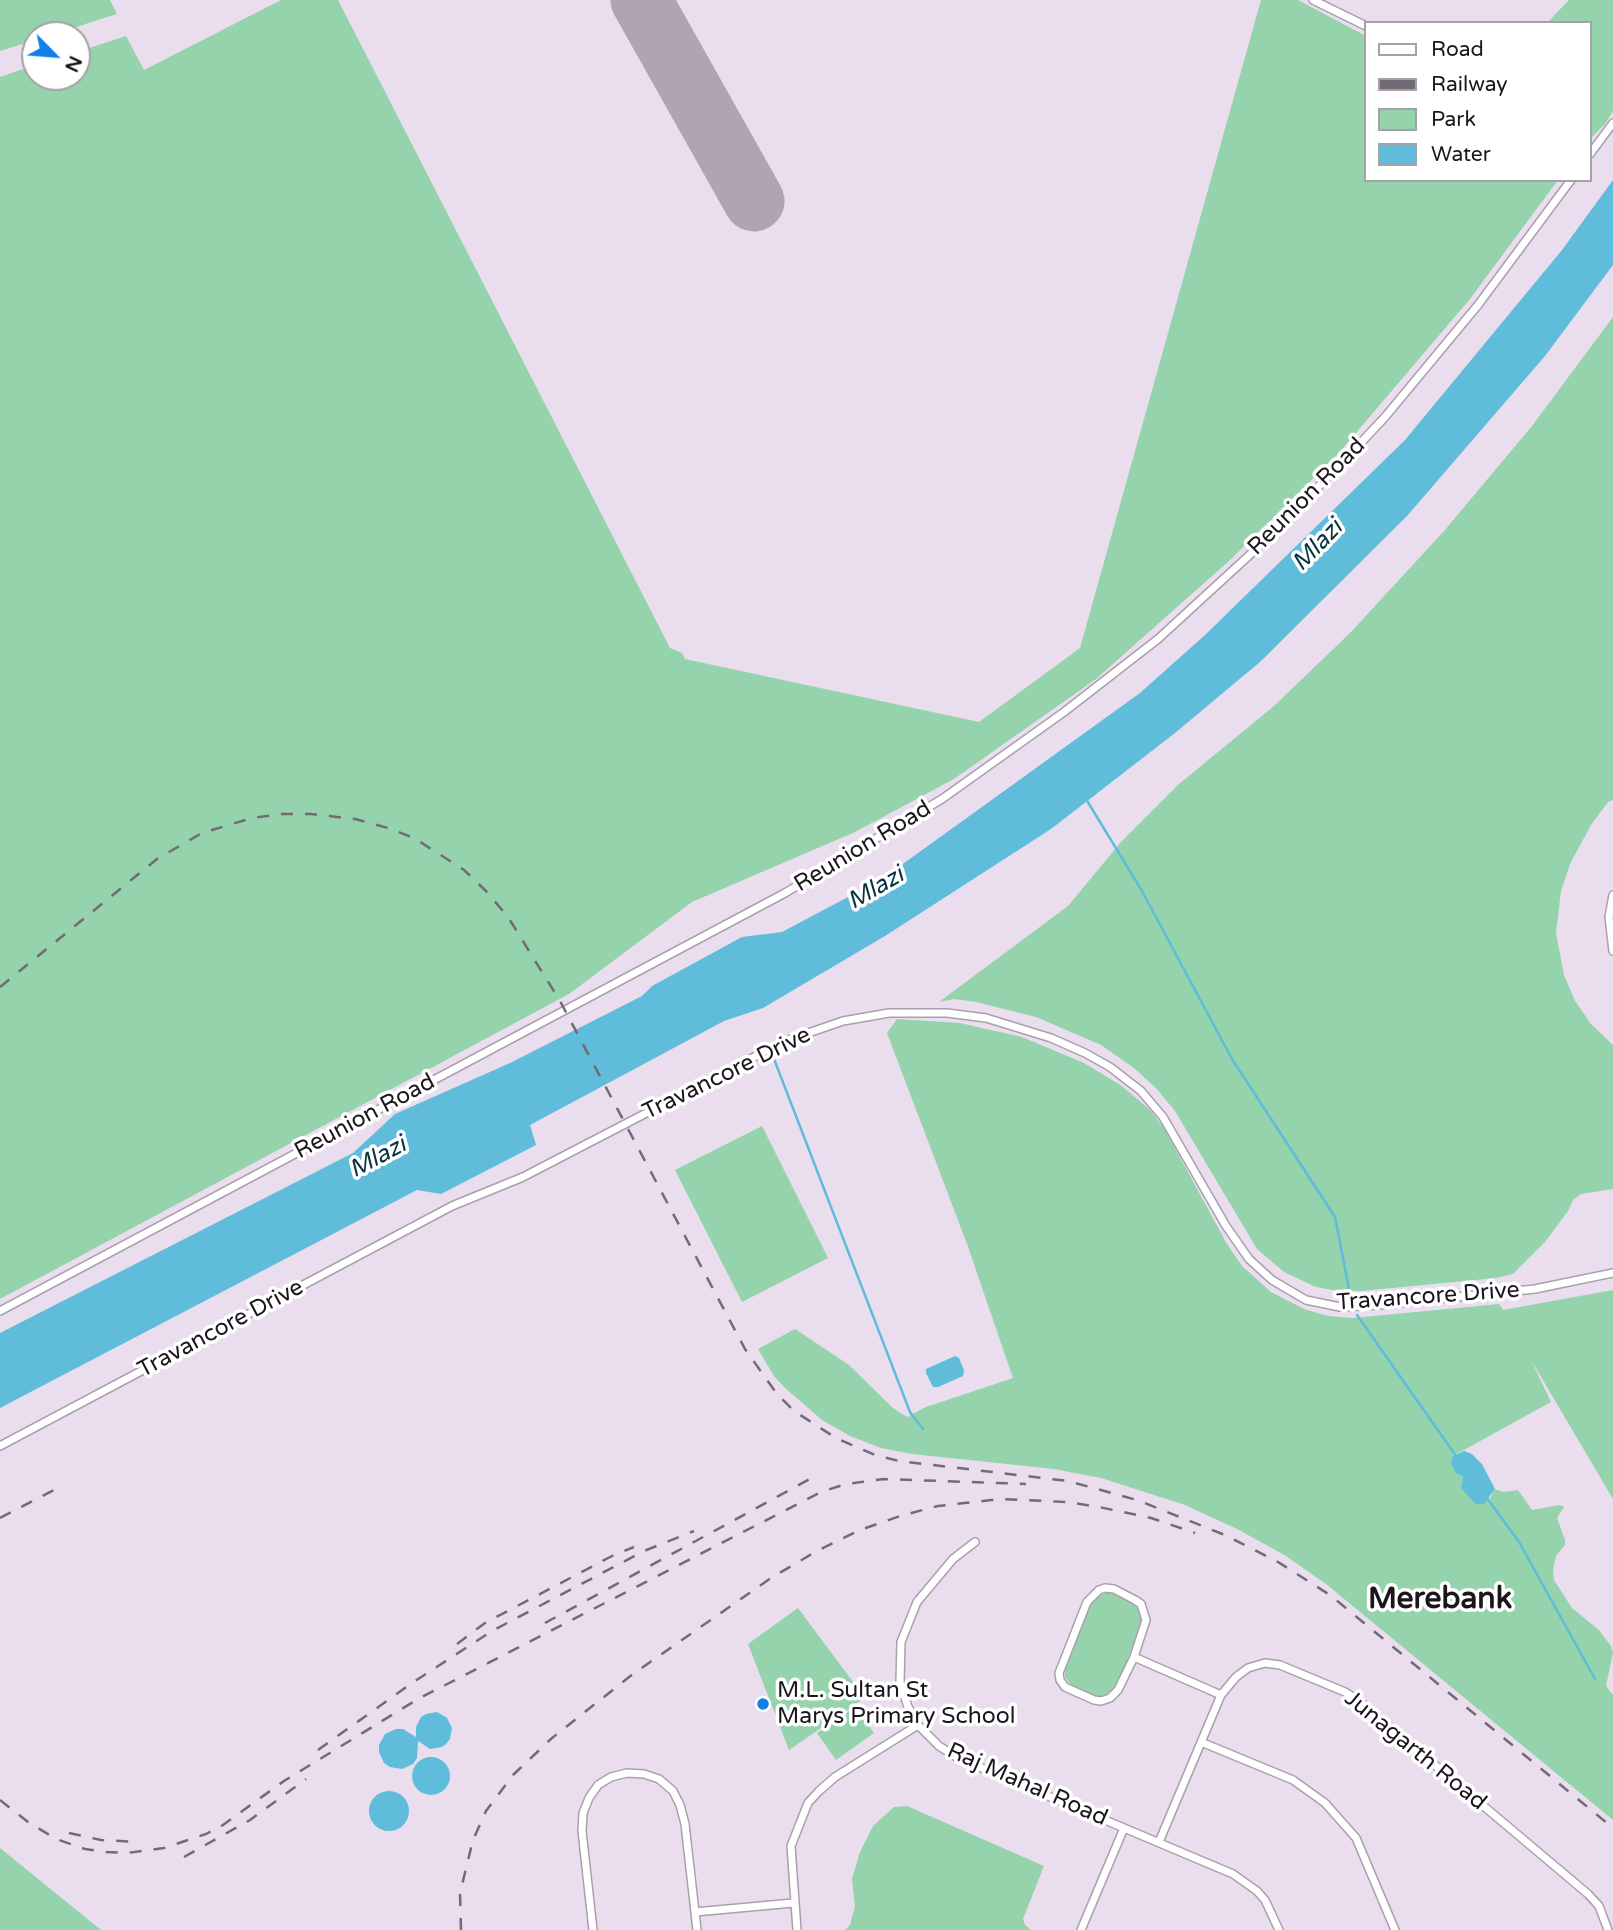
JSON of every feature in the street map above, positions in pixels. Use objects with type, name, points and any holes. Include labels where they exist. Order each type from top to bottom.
[{"type":"street","points":[[1313,0],[1364,25]]},
{"type":"street","points":[[1593,144],[1613,123]]},
{"type":"street","name":"Reunion Road","points":[[0,1311],[785,893],[932,806],[1064,712],[1158,639],[1247,558],[1338,467],[1385,417],[1478,305],[1570,182]]},
{"type":"street","points":[[1613,895],[1609,917],[1613,951]]},
{"type":"street","name":"Travancore Drive","points":[[0,1446],[452,1206],[523,1177],[785,1041],[836,1023],[889,1013],[947,1013],[998,1021],[1066,1044],[1110,1067],[1141,1091],[1163,1117],[1242,1250],[1272,1280],[1306,1300],[1340,1307],[1379,1305],[1516,1292],[1613,1273]]},
{"type":"street","name":"Raj Mahal Road","points":[[975,1542],[953,1559],[917,1602],[901,1642],[900,1682],[908,1707],[918,1725],[940,1746],[958,1758],[1233,1874],[1265,1900],[1279,1930]]},
{"type":"street","points":[[1098,1590],[1114,1590],[1141,1604],[1146,1620],[1135,1657],[1118,1689],[1110,1698],[1094,1700],[1072,1692],[1060,1680],[1059,1673],[1087,1602],[1098,1590]]},
{"type":"street","points":[[1135,1657],[1221,1695]]},
{"type":"street","name":"Junagarth Road","points":[[1159,1842],[1221,1695],[1236,1677],[1248,1668],[1265,1663],[1280,1665],[1345,1692],[1359,1701],[1588,1894],[1599,1906],[1608,1930]]},
{"type":"street","points":[[797,1930],[791,1846],[808,1803],[835,1777],[918,1725]]},
{"type":"street","points":[[1201,1742],[1293,1780],[1325,1802],[1356,1838],[1395,1930]]},
{"type":"street","points":[[593,1930],[582,1830],[583,1813],[598,1785],[611,1777],[627,1773],[644,1774],[659,1779],[673,1791],[680,1805],[685,1824],[697,1930]]},
{"type":"street","points":[[1081,1930],[1124,1828]]},
{"type":"street","points":[[695,1912],[793,1903]]},
{"type":"green space","points":[[0,0],[110,0],[117,14],[91,22],[21,21],[21,44],[0,51]]},
{"type":"green space","points":[[281,0],[338,0],[670,648],[682,653],[685,659],[979,722],[1080,648],[1261,0],[1298,0],[1364,35],[1364,182],[1557,182],[1470,299],[1338,454],[1230,560],[1096,679],[954,779],[855,832],[692,902],[569,994],[0,1299],[0,77],[21,70],[21,91],[91,91],[91,47],[126,36],[144,70]]},
{"type":"green space","points":[[1569,0],[1613,0],[1613,111],[1592,137],[1592,21],[1549,21]]},
{"type":"green space","points":[[1613,317],[1613,800],[1608,802],[1591,825],[1570,864],[1561,891],[1556,933],[1564,975],[1575,1001],[1591,1024],[1613,1045],[1613,1189],[1581,1194],[1573,1200],[1545,1242],[1513,1274],[1361,1291],[1337,1291],[1316,1287],[1284,1272],[1257,1249],[1175,1111],[1156,1088],[1134,1068],[1101,1045],[1036,1017],[976,1002],[954,999],[939,1002],[1068,906],[1121,842],[1179,784],[1274,706],[1351,632],[1444,531],[1532,426]]},
{"type":"green space","points":[[897,1019],[960,1023],[1022,1037],[1084,1063],[1122,1086],[1151,1111],[1164,1128],[1227,1244],[1242,1266],[1271,1292],[1304,1309],[1328,1316],[1353,1318],[1499,1304],[1503,1310],[1613,1290],[1613,1499],[1531,1360],[1551,1402],[1453,1456],[1463,1475],[1461,1488],[1489,1500],[1495,1489],[1503,1492],[1518,1490],[1532,1510],[1560,1505],[1564,1507],[1557,1518],[1565,1545],[1556,1556],[1554,1580],[1572,1608],[1599,1630],[1613,1653],[1606,1686],[1613,1695],[1613,1820],[1326,1584],[1286,1556],[1239,1530],[1185,1505],[1101,1478],[1054,1469],[912,1454],[881,1448],[850,1436],[822,1420],[774,1376],[758,1349],[795,1329],[849,1365],[893,1408],[907,1417],[926,1407],[1013,1378],[967,1244],[887,1033]]},
{"type":"green space","points":[[762,1126],[828,1258],[742,1302],[675,1170]]},
{"type":"green space","points":[[1108,1592],[1133,1602],[1142,1621],[1119,1682],[1112,1692],[1100,1697],[1073,1688],[1065,1677],[1065,1667],[1090,1606],[1097,1597]]},
{"type":"green space","points":[[798,1608],[865,1698],[789,1750],[748,1644]]},
{"type":"green space","points":[[855,1707],[874,1733],[836,1760],[817,1733]]},
{"type":"green space","points":[[907,1806],[1044,1866],[1023,1919],[1031,1930],[845,1930],[850,1925],[855,1906],[852,1879],[860,1852],[873,1826],[894,1807]]},
{"type":"green space","points":[[0,1848],[101,1930],[0,1930]]},
{"type":"water","name":"Mlazi","points":[[1613,180],[1613,265],[1545,356],[1407,516],[1260,662],[1175,733],[1051,829],[885,936],[763,1008],[724,1021],[530,1125],[536,1145],[441,1194],[417,1190],[0,1408],[0,1333],[353,1153],[395,1114],[510,1063],[642,996],[652,986],[742,937],[782,932],[882,879],[1140,693],[1205,635],[1405,440],[1562,250]]},
{"type":"water","points":[[955,1356],[959,1358],[964,1370],[963,1376],[933,1387],[926,1369]]},
{"type":"water","points":[[1464,1451],[1472,1454],[1482,1464],[1495,1489],[1484,1504],[1476,1504],[1461,1488],[1463,1476],[1456,1473],[1451,1463],[1453,1456]]},
{"type":"water","points":[[437,1712],[447,1718],[452,1728],[446,1744],[430,1749],[418,1741],[417,1758],[413,1764],[402,1769],[384,1763],[379,1745],[385,1734],[403,1729],[416,1737],[416,1727],[421,1717]]},
{"type":"water","points":[[431,1757],[444,1763],[450,1776],[444,1789],[431,1795],[418,1789],[412,1776],[418,1763]]},
{"type":"water","points":[[389,1791],[403,1797],[409,1811],[403,1825],[389,1831],[375,1825],[369,1811],[375,1797]]},
{"type":"waterway","points":[[1086,799],[1142,891],[1232,1059],[1335,1217],[1349,1289]]},
{"type":"waterway","points":[[774,1059],[910,1412],[923,1429]]},
{"type":"waterway","points":[[1357,1315],[1456,1456]]},
{"type":"waterway","points":[[1487,1498],[1519,1542],[1595,1679]]},
{"type":"runway","points":[[641,0],[754,201]]},
{"type":"railway","points":[[0,987],[157,859],[202,833],[252,818],[311,814],[355,819],[414,838],[464,870],[508,917],[560,1001],[745,1349],[777,1394],[794,1411],[836,1438],[875,1455],[899,1461],[1068,1481],[1137,1500],[1225,1535],[1278,1562],[1330,1595],[1613,1828]]},
{"type":"railway","points":[[545,1623],[819,1474]]},
{"type":"railway","points":[[0,1800],[56,1839],[85,1849],[127,1853],[164,1848],[220,1827],[284,1781],[418,1699],[821,1492],[846,1484],[884,1479],[1026,1484]]},
{"type":"railway","points":[[0,1518],[56,1489]]},
{"type":"railway","points":[[461,1930],[460,1893],[473,1840],[486,1811],[513,1775],[552,1738],[633,1674],[771,1578],[817,1551],[860,1530],[900,1516],[938,1506],[1001,1499],[1067,1502],[1099,1507],[1151,1518],[1195,1533]]},
{"type":"railway","points":[[318,1750],[412,1683],[492,1631],[644,1551],[694,1531]]},
{"type":"railway","points":[[457,1644],[485,1623],[634,1547]]},
{"type":"railway","points":[[184,1857],[250,1820],[306,1779]]},
{"type":"railway","points":[[69,1833],[101,1840],[138,1842]]},
{"type":"place","name":"M.L. Sultan St Marys Primary School","points":[[763,1704]]},
{"type":"district","name":"Merebank","points":[[1440,1600]]}]
